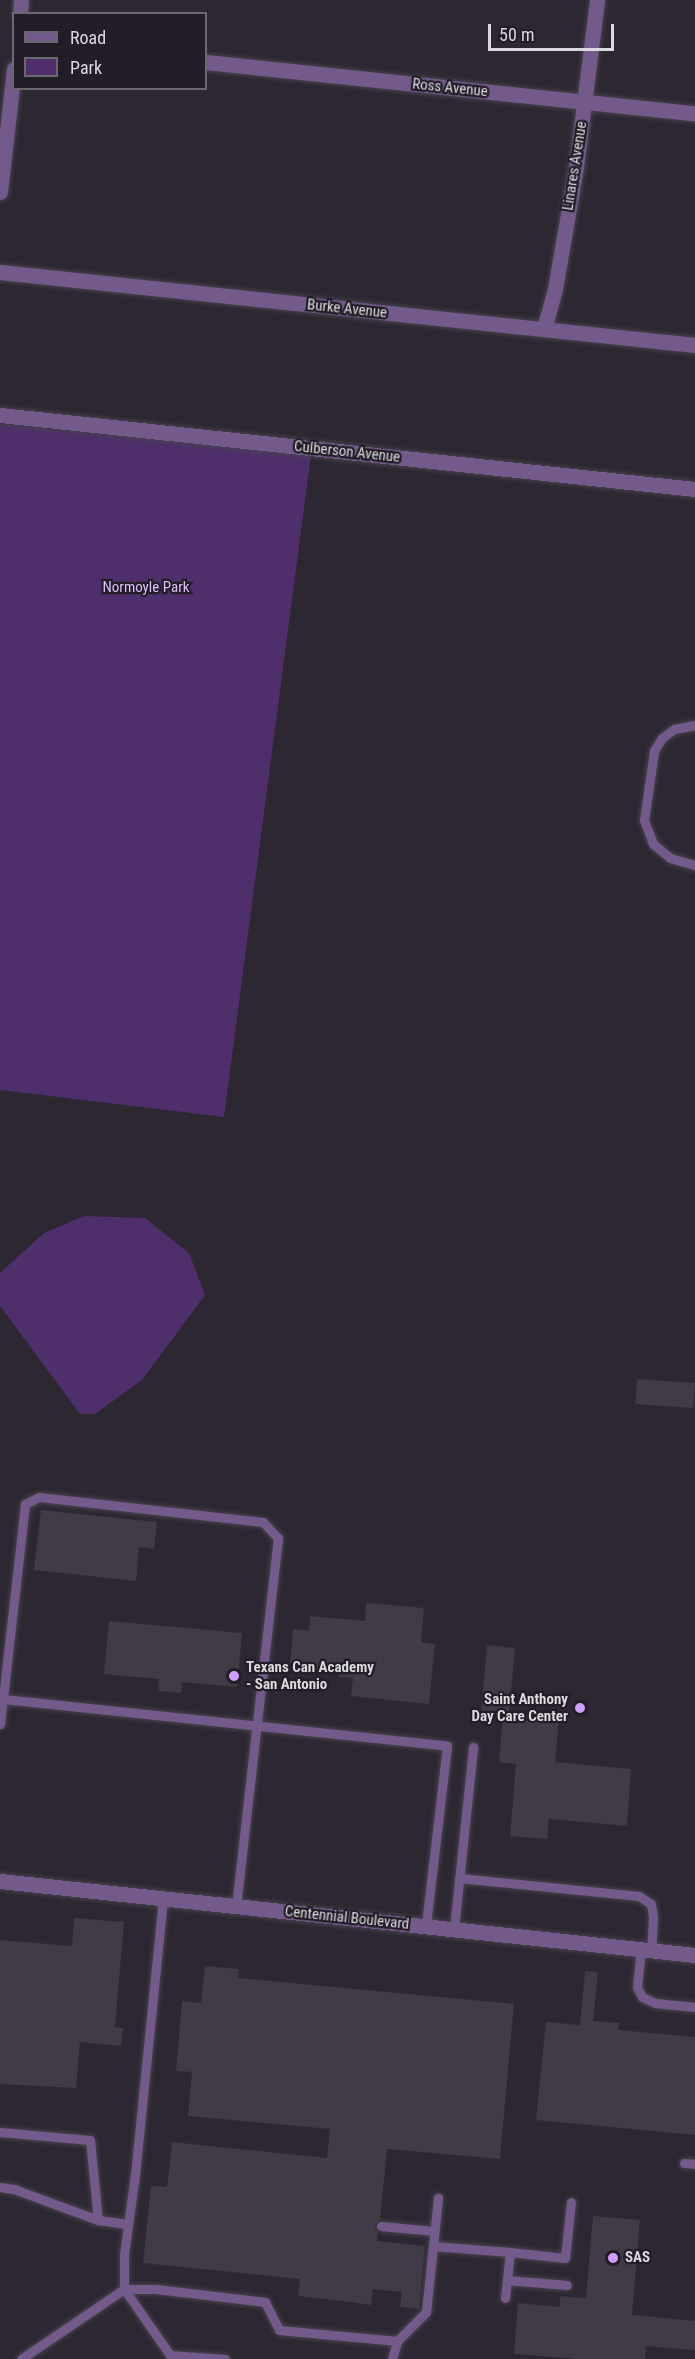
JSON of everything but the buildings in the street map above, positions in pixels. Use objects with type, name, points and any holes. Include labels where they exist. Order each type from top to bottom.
[{"type":"street","name":"Linares Avenue","points":[[544,329],[555,289],[585,102],[597,0]]},
{"type":"street","name":"Ross Avenue","points":[[207,62],[695,113]]},
{"type":"street","points":[[0,192],[12,87]]},
{"type":"street","name":"Burke Avenue","points":[[0,272],[695,345]]},
{"type":"street","name":"Culberson Avenue","points":[[0,415],[695,489]]},
{"type":"street","name":"Centennial Boulevard","points":[[0,1881],[695,1955]]},
{"type":"lane","points":[[695,725],[674,729],[662,738],[654,751],[644,820],[653,844],[670,858],[695,865]]},
{"type":"lane","points":[[0,1725],[25,1504],[39,1497],[263,1522],[278,1538],[236,1906]]},
{"type":"lane","points":[[3,1699],[447,1746],[426,1926]]},
{"type":"lane","points":[[454,1929],[472,1748]]},
{"type":"lane","points":[[459,1878],[639,1896],[651,1904],[653,1917],[638,1987],[642,1997],[655,2002],[695,2007]]},
{"type":"lane","points":[[163,1899],[136,2167],[127,2224],[124,2289],[170,2355],[225,2359]]},
{"type":"lane","points":[[0,2132],[90,2140],[98,2220]]},
{"type":"lane","points":[[684,2163],[695,2164]]},
{"type":"lane","points":[[1,2188],[98,2220],[127,2224]]},
{"type":"lane","points":[[392,2359],[397,2341],[426,2312],[438,2198]]},
{"type":"lane","points":[[433,2246],[565,2258],[571,2202]]},
{"type":"lane","points":[[381,2226],[434,2231]]},
{"type":"lane","points":[[505,2298],[510,2252]]},
{"type":"lane","points":[[507,2280],[567,2285]]},
{"type":"lane","points":[[21,2359],[124,2289],[156,2289],[265,2302],[279,2330],[397,2341]]},
{"type":"green space","name":"Normoyle Park","points":[[0,424],[311,455],[224,1117],[0,1090]]},
{"type":"green space","points":[[84,1216],[145,1218],[189,1253],[205,1295],[142,1380],[95,1414],[80,1414],[0,1306],[0,1273],[44,1233]]},
{"type":"place","name":"Texans Can Academy - San Antonio","points":[[234,1676]]},
{"type":"place","name":"Saint Anthony Day Care Center","points":[[580,1708]]},
{"type":"place","name":"SAS","points":[[613,2258]]}]
